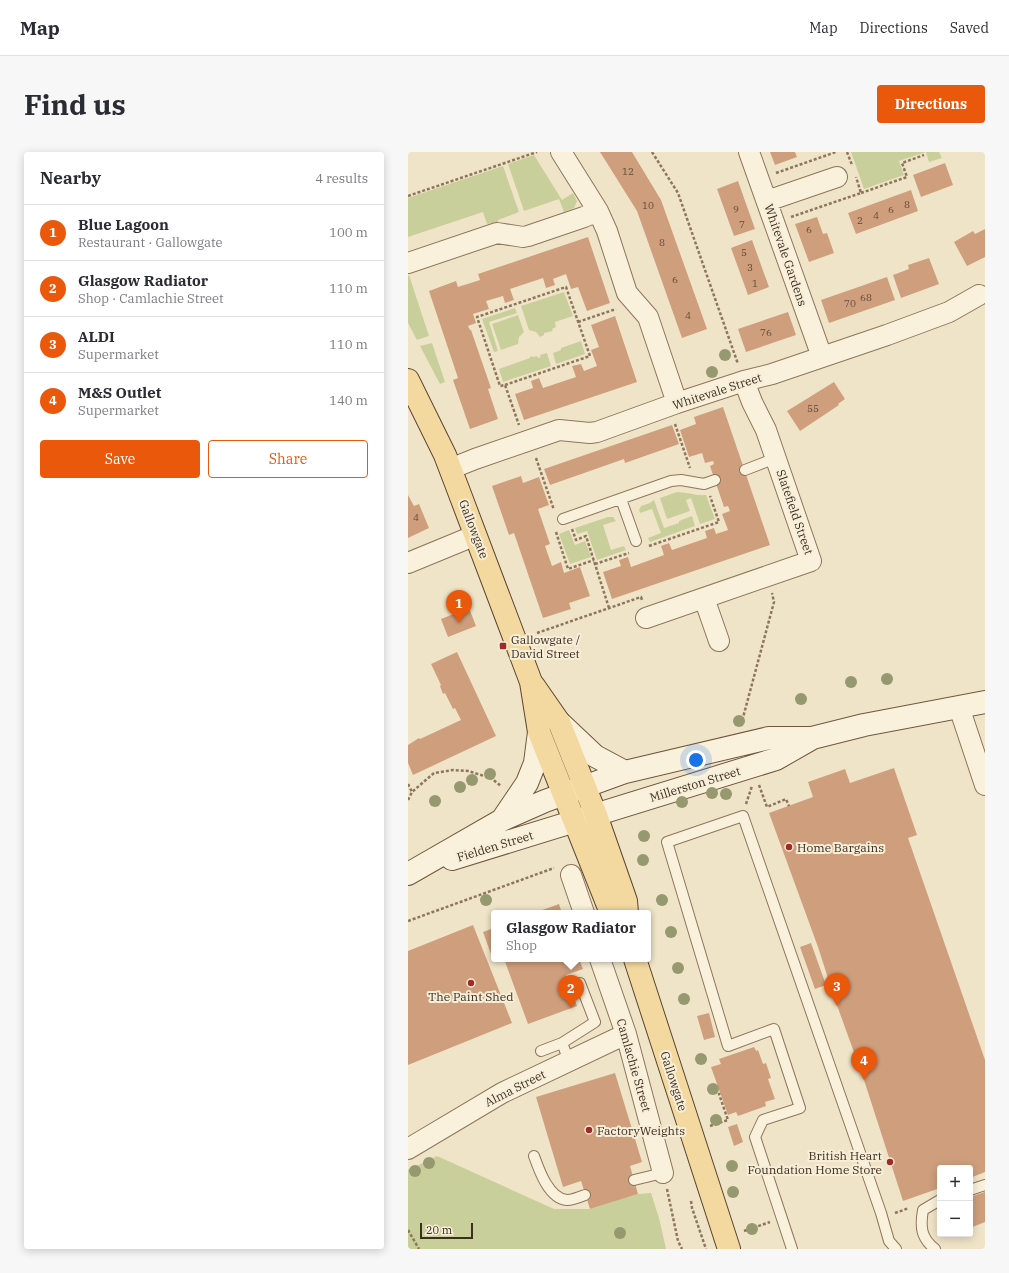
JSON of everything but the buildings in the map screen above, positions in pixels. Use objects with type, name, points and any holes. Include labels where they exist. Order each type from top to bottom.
[{"type":"main road","name":"Gallowgate","points":[[408,380],[450,469],[476,535],[531,682],[539,732],[610,910]]},
{"type":"main road","name":"Gallowgate","points":[[531,682],[559,722],[596,815],[626,901],[628,910]]},
{"type":"main road","name":"Millerston Street","points":[[585,786],[625,772],[769,738],[812,738],[864,725],[985,702]]},
{"type":"main road","points":[[559,722],[595,756],[625,772]]},
{"type":"main road","name":"Fielden Street","points":[[502,820],[527,783],[535,763],[539,732]]},
{"type":"main road","name":"Millerston Street","points":[[574,822],[776,759],[812,738]]},
{"type":"main road","name":"Fielden Street","points":[[411,872],[502,820],[585,786]]},
{"type":"main road","name":"Fielden Street","points":[[411,872],[574,822]]},
{"type":"main road","name":"Gallowgate","points":[[636,962],[729,1249]]},
{"type":"street","points":[[561,152],[598,211],[607,231],[627,293],[645,312],[649,321],[675,410]]},
{"type":"street","name":"Whitevale Gardens","points":[[749,152],[822,357]]},
{"type":"street","points":[[767,201],[837,177]]},
{"type":"street","points":[[408,263],[497,233],[523,237],[528,236],[598,211]]},
{"type":"street","name":"Whitevale Street","points":[[450,469],[559,430],[593,433],[675,410],[744,381],[772,374],[949,312],[979,295]]},
{"type":"street","name":"Slatefield Street","points":[[646,618],[811,561],[766,430],[752,402],[744,381]]},
{"type":"street","points":[[408,563],[476,535]]},
{"type":"street","points":[[704,598],[719,641]]},
{"type":"street","points":[[959,707],[985,785]]},
{"type":"street","points":[[571,875],[583,910]]},
{"type":"street","name":"Camlachie Street","points":[[601,962],[626,1034],[663,1173]]},
{"type":"street","name":"Alma Street","points":[[408,1150],[502,1093],[626,1034]]},
{"type":"lane","points":[[744,470],[776,458]]},
{"type":"lane","points":[[563,519],[671,482],[681,480],[704,484],[715,480]]},
{"type":"lane","points":[[621,499],[636,541]]},
{"type":"lane","points":[[792,1249],[755,1137],[763,1120],[800,1108],[774,1029],[728,1046],[667,842],[743,816],[892,1246]]},
{"type":"lane","points":[[541,1051],[562,1043],[595,1022],[580,983]]},
{"type":"lane","points":[[562,1043],[570,1061]]},
{"type":"lane","points":[[534,1156],[544,1181],[551,1191],[565,1200],[570,1200],[585,1195]]},
{"type":"lane","points":[[634,1180],[663,1173]]},
{"type":"lane","points":[[973,1189],[985,1185]]},
{"type":"lane","points":[[935,1249],[927,1243],[920,1224],[923,1210],[938,1201]]},
{"type":"path","points":[[408,196],[537,152]]},
{"type":"path","points":[[652,152],[678,193],[744,381]]},
{"type":"path","points":[[759,179],[836,152]]},
{"type":"path","points":[[862,192],[907,177],[902,163],[924,155]]},
{"type":"path","points":[[566,287],[590,356],[505,385],[500,386],[477,317],[566,287]]},
{"type":"path","points":[[578,322],[619,308]]},
{"type":"path","points":[[505,385],[519,425]]},
{"type":"path","points":[[675,410],[691,473]]},
{"type":"path","points":[[536,456],[554,511]]},
{"type":"path","points":[[649,546],[719,522],[708,492]]},
{"type":"path","points":[[563,519],[571,526],[576,540],[586,536],[609,608]]},
{"type":"path","points":[[556,532],[568,568],[594,560]]},
{"type":"path","points":[[595,564],[629,553]]},
{"type":"path","points":[[739,732],[774,602],[772,590]]},
{"type":"path","points":[[538,633],[641,597],[645,608],[646,618]]},
{"type":"path","points":[[408,800],[412,792],[434,773],[453,770],[468,771],[491,778],[502,787]]},
{"type":"path","points":[[743,816],[753,783]]},
{"type":"path","points":[[408,784],[412,792]]},
{"type":"path","points":[[762,793],[767,807],[786,799],[789,806]]},
{"type":"path","points":[[408,921],[557,867],[571,875]]},
{"type":"path","points":[[710,1126],[728,1120],[719,1094],[721,1094]]},
{"type":"path","points":[[663,1173],[678,1241],[682,1249]]},
{"type":"path","points":[[744,1231],[757,1227]]},
{"type":"path","points":[[408,1230],[419,1249]]},
{"type":"green space","points":[[851,152],[926,152],[899,161],[904,175],[864,189]]},
{"type":"green space","points":[[926,152],[939,152],[942,158],[929,162]]},
{"type":"green space","points":[[534,155],[562,200],[573,193],[577,201],[574,208],[564,212],[559,199],[524,211],[508,164]]},
{"type":"green space","points":[[503,166],[519,212],[498,220],[498,222],[487,224],[483,212],[408,237],[408,198]]},
{"type":"green space","points":[[409,275],[429,336],[417,340],[408,323]]},
{"type":"green space","points":[[564,292],[573,316],[555,322],[556,327],[552,329],[553,331],[544,333],[544,335],[540,337],[536,332],[529,330],[521,306]]},
{"type":"green space","points":[[515,308],[517,313],[489,322],[498,351],[494,352],[482,319]]},
{"type":"green space","points":[[518,315],[524,332],[519,337],[518,344],[501,350],[492,324]]},
{"type":"green space","points":[[581,341],[585,354],[556,364],[553,353],[561,350],[561,348]]},
{"type":"green space","points":[[432,343],[445,382],[440,384],[420,346]]},
{"type":"green space","points":[[547,353],[551,366],[503,382],[499,369],[532,356],[537,356],[538,358],[541,357],[540,355]]},
{"type":"green space","points":[[677,492],[706,495],[715,519],[700,524],[691,498],[686,500],[690,511],[667,519],[660,498]]},
{"type":"green space","points":[[654,500],[664,528],[679,523],[679,521],[692,516],[695,526],[650,542],[648,538],[661,533],[652,509],[640,513],[639,510],[641,506]]},
{"type":"green space","points":[[608,517],[613,517],[616,521],[603,525],[611,550],[624,546],[626,550],[597,560],[587,531],[577,534],[575,528]]},
{"type":"green space","points":[[569,530],[575,545],[585,541],[591,557],[570,564],[559,534]]},
{"type":"green space","points":[[437,1156],[554,1209],[590,1209],[638,1194],[651,1193],[659,1218],[666,1249],[408,1249],[408,1170]]},
{"type":"place","name":"Blue Lagoon","points":[[459,623]]},
{"type":"place","name":"Gallowgate / David Street","points":[[503,646]]},
{"type":"place","name":"Home Bargains","points":[[789,847]]},
{"type":"place","name":"The Paint Shed","points":[[471,983]]},
{"type":"place","name":"ALDI","points":[[837,1006]]},
{"type":"place","name":"Glasgow Radiator","points":[[571,1008]]},
{"type":"place","name":"M&S Outlet","points":[[864,1080]]},
{"type":"place","name":"FactoryWeights","points":[[589,1130]]},
{"type":"place","name":"British Heart Foundation Home Store","points":[[890,1162]]}]
